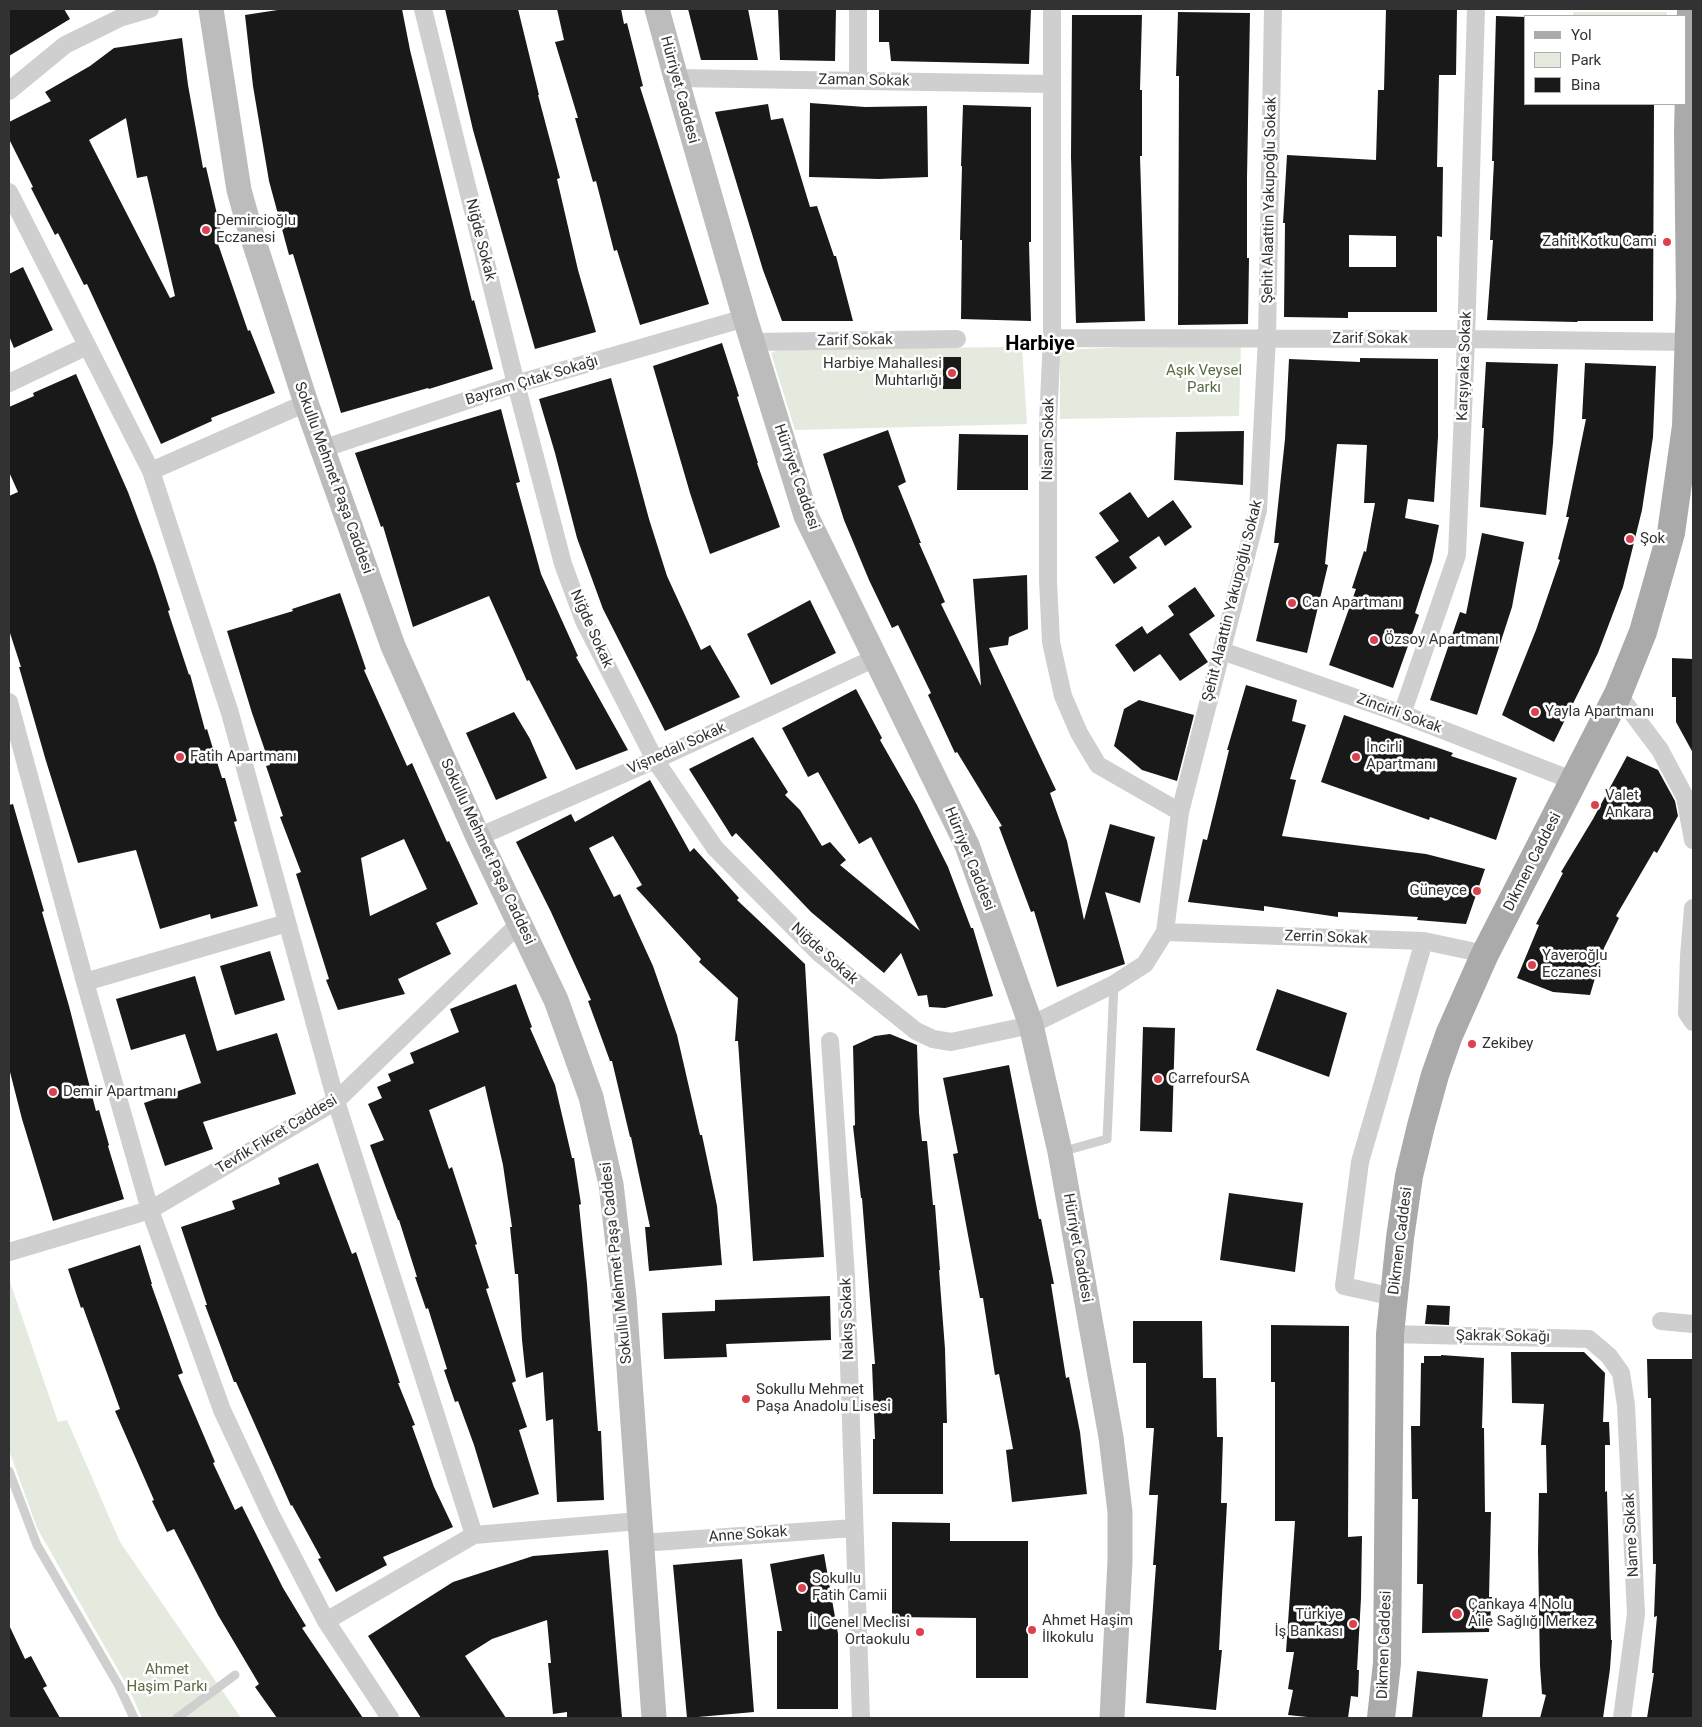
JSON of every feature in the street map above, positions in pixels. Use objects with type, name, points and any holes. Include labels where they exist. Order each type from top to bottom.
[{"type":"main road","name":"Dikmen Caddesi","points":[[1381,1718],[1387,1663],[1390,1334],[1400,1238],[1409,1176],[1421,1126],[1435,1075],[1449,1035],[1485,954],[1618,694],[1642,632],[1671,532],[1686,426],[1689,342],[1688,132],[1690,9]]},
{"type":"street","points":[[9,91],[22,78],[65,45],[120,18],[150,9]]},
{"type":"street","name":"Sokullu Mehmet Paşa Caddesi","points":[[211,9],[239,190],[322,449],[393,646],[478,837],[556,1000],[592,1097],[611,1184],[624,1297],[654,1718]]},
{"type":"street","name":"Niğde Sokak","points":[[423,9],[516,384],[563,564],[584,621],[655,760],[715,848],[819,953],[916,1030],[933,1039],[951,1042],[1031,1025]]},
{"type":"street","name":"Hürriyet Caddesi","points":[[657,9],[744,318],[806,516],[966,844],[1031,1025],[1060,1152],[1111,1437],[1120,1512],[1120,1561],[1112,1718]]},
{"type":"street","points":[[858,9],[858,81]]},
{"type":"street","name":"Nisan Sokak","points":[[1052,9],[1052,338],[1048,422],[1048,581],[1051,642],[1063,696],[1079,733],[1098,765],[1180,812]]},
{"type":"street","name":"Şehit Alaattin Yakupoğlu Sokak","points":[[1031,1025],[1114,984],[1145,964],[1165,932],[1180,812],[1258,510],[1267,338],[1273,9]]},
{"type":"street","name":"Karşıyaka Sokak","points":[[1402,714],[1457,555],[1476,9]]},
{"type":"street","name":"Zaman Sokak","points":[[676,78],[1052,84]]},
{"type":"street","points":[[9,192],[151,471],[230,712],[336,1101],[474,1535],[326,1621]]},
{"type":"street","name":"Bayram Çıtak Sokağı","points":[[322,449],[516,384],[744,318]]},
{"type":"street","name":"Zarif Sokak","points":[[1052,338],[1466,339],[1689,342]]},
{"type":"street","name":"Zarif Sokak","points":[[753,342],[957,339]]},
{"type":"street","points":[[9,383],[87,346]]},
{"type":"street","points":[[151,471],[306,403]]},
{"type":"street","name":"Zincirli Sokak","points":[[1222,651],[1402,714],[1574,781]]},
{"type":"street","name":"Vişnedalı Sokak","points":[[478,837],[655,760],[876,658]]},
{"type":"street","points":[[1618,694],[1660,750],[1685,797],[1693,840]]},
{"type":"street","points":[[9,702],[85,982],[150,1210],[222,1410],[270,1515],[326,1621],[390,1718]]},
{"type":"street","points":[[1693,908],[1687,1013],[1693,1022]]},
{"type":"street","points":[[85,982],[287,923]]},
{"type":"street","name":"Tevfik Fikret Caddesi","points":[[9,1252],[150,1210],[336,1101],[520,923]]},
{"type":"street","name":"Zerrin Sokak","points":[[1165,932],[1424,941],[1485,954]]},
{"type":"street","points":[[1394,1297],[1344,1286],[1360,1162],[1424,941]]},
{"type":"street","name":"Nakış Sokak","points":[[830,1041],[846,1276],[861,1718]]},
{"type":"street","points":[[1661,1320],[1693,1324]]},
{"type":"street","name":"Şakrak Sokağı","points":[[1390,1334],[1589,1339],[1609,1356]]},
{"type":"street","name":"Name Sokak","points":[[1609,1356],[1621,1373],[1626,1405],[1636,1614],[1622,1718]]},
{"type":"street","name":"Anne Sokak","points":[[474,1535],[854,1528]]},
{"type":"lane","points":[[1060,1152],[1107,1139],[1114,984]]},
{"type":"lane","points":[[9,1471],[37,1544],[119,1686],[134,1718]]},
{"type":"lane","points":[[177,1718],[235,1675]]},
{"type":"green space","points":[[1573,12],[1667,12],[1667,15],[1573,15]]},
{"type":"green space","name":"Aşık Veysel Parkı","points":[[1241,342],[1239,416],[1060,419],[1060,350]]},
{"type":"green space","points":[[1022,347],[1027,424],[795,430],[771,353],[780,349]]},
{"type":"green space","name":"Ahmet Haşim Parkı","points":[[10,1282],[58,1422],[67,1420],[120,1542],[241,1718],[142,1718],[129,1689],[37,1528],[9,1450]]},
{"type":"building","points":[[9,9],[64,9],[70,19],[9,56]]},
{"type":"building","points":[[284,9],[402,9],[410,50],[472,301],[474,300],[493,369],[341,413],[293,254],[289,255],[269,181],[253,86],[245,15]]},
{"type":"building","points":[[445,9],[518,9],[560,178],[557,179],[578,270],[596,332],[535,349],[473,130]]},
{"type":"building","points":[[557,9],[621,9],[624,24],[627,23],[643,86],[640,87],[709,304],[640,325],[617,250],[614,251],[596,181],[593,182],[575,118],[578,118],[555,42],[564,40]]},
{"type":"building","points":[[688,9],[748,9],[758,60],[701,60]]},
{"type":"building","points":[[778,9],[836,9],[835,61],[780,60]]},
{"type":"building","points":[[879,9],[1031,9],[1029,64],[891,61],[889,42],[879,42]]},
{"type":"building","points":[[1386,9],[1457,9],[1456,75],[1439,75],[1437,167],[1443,167],[1442,237],[1437,236],[1437,312],[1348,312],[1348,318],[1284,317],[1285,223],[1283,223],[1287,155],[1376,160],[1378,90],[1384,90]],"holes":[[[1349,235],[1396,236],[1396,267],[1349,267]]]},
{"type":"building","points":[[1178,12],[1250,13],[1247,178],[1248,324],[1178,325],[1179,76],[1176,76]]},
{"type":"building","points":[[1072,15],[1142,15],[1140,90],[1142,90],[1142,156],[1140,156],[1145,321],[1076,323],[1071,157]]},
{"type":"building","points":[[1496,16],[1524,17],[1524,105],[1654,105],[1653,321],[1487,320],[1493,240],[1490,240],[1494,161],[1492,161]]},
{"type":"building","points":[[182,38],[188,85],[203,168],[206,167],[223,240],[217,241],[248,331],[250,330],[275,393],[211,418],[212,421],[161,444],[87,284],[84,285],[58,233],[55,235],[9,139],[9,122],[51,101],[45,92],[90,66],[114,48]],"holes":[[[126,118],[137,178],[147,176],[175,296],[170,298],[89,140]]]},
{"type":"building","points":[[810,103],[865,107],[927,106],[928,177],[879,179],[809,177]]},
{"type":"building","points":[[768,104],[771,120],[783,118],[810,207],[817,206],[834,256],[836,256],[853,321],[782,321],[763,270],[715,112]]},
{"type":"building","points":[[963,105],[1031,107],[1031,242],[1029,242],[1031,321],[961,319],[962,240],[960,240]]},
{"type":"building","points":[[23,267],[53,330],[14,348],[9,336],[9,274]]},
{"type":"building","points":[[722,343],[757,463],[780,527],[710,554],[653,366]]},
{"type":"building","name":"Harbiye Mahallesi Muhtarlığı","points":[[943,357],[961,357],[961,389],[943,389]]},
{"type":"building","points":[[1360,358],[1438,359],[1438,437],[1434,502],[1408,499],[1405,518],[1439,525],[1432,561],[1415,613],[1419,615],[1393,688],[1329,665],[1356,589],[1352,588],[1364,551],[1366,552],[1375,503],[1364,503],[1367,445],[1337,444],[1325,564],[1328,565],[1307,653],[1256,641],[1279,543],[1274,543],[1285,439],[1289,359],[1360,362]]},
{"type":"building","points":[[1486,362],[1558,364],[1546,515],[1480,507]]},
{"type":"building","points":[[1585,363],[1656,366],[1653,437],[1642,510],[1623,587],[1598,653],[1554,742],[1502,715],[1536,630],[1560,560],[1558,559],[1569,517],[1566,517],[1586,419],[1582,419]]},
{"type":"building","points":[[76,374],[128,492],[155,564],[170,610],[168,611],[190,674],[205,730],[207,729],[222,778],[225,778],[237,821],[234,822],[258,906],[211,919],[210,914],[160,929],[136,850],[78,863],[46,761],[9,630],[9,496],[18,492],[9,472],[9,407],[34,396],[33,393]]},
{"type":"building","points":[[611,378],[649,519],[667,576],[701,650],[710,645],[740,697],[665,731],[603,609],[577,538],[539,399]]},
{"type":"building","points":[[501,409],[520,482],[516,483],[541,574],[578,656],[576,657],[628,750],[576,770],[529,680],[527,681],[489,596],[413,627],[383,526],[381,527],[355,453]]},
{"type":"building","points":[[888,430],[906,482],[898,486],[921,543],[919,543],[945,602],[941,604],[981,686],[973,579],[1027,575],[1028,629],[1009,637],[1008,645],[989,648],[1056,790],[1050,793],[1067,841],[1084,920],[1110,824],[1155,837],[1140,903],[1105,892],[1125,964],[1057,987],[1034,911],[1031,912],[999,827],[1002,826],[957,752],[955,753],[928,695],[931,693],[898,625],[892,628],[869,580],[844,520],[823,454]]},
{"type":"building","points":[[1244,431],[1243,485],[1174,480],[1176,432]]},
{"type":"building","points":[[959,434],[1028,435],[1028,490],[957,490]]},
{"type":"building","points":[[1130,492],[1148,518],[1173,500],[1192,527],[1165,546],[1159,536],[1129,557],[1137,568],[1114,584],[1095,557],[1119,541],[1099,513]]},
{"type":"building","points":[[1482,533],[1524,542],[1512,607],[1477,715],[1430,700],[1460,612],[1466,614]]},
{"type":"building","points":[[1195,587],[1215,616],[1189,634],[1208,662],[1180,681],[1160,654],[1134,672],[1115,645],[1142,626],[1147,634],[1174,615],[1168,606]]},
{"type":"building","points":[[340,593],[366,669],[364,670],[407,766],[412,763],[447,842],[449,841],[478,904],[436,923],[451,954],[398,979],[405,994],[338,1010],[326,980],[329,979],[296,874],[301,872],[280,817],[283,816],[266,766],[270,765],[227,631],[293,611],[292,609]],"holes":[[[404,839],[427,889],[370,916],[361,858]]]},
{"type":"building","points":[[810,600],[836,653],[771,685],[747,634]]},
{"type":"building","points":[[1672,658],[1693,659],[1693,753],[1676,722],[1676,697],[1672,697]]},
{"type":"building","points":[[1246,685],[1297,700],[1292,721],[1306,725],[1290,779],[1296,780],[1282,836],[1426,854],[1485,869],[1466,924],[1417,920],[1418,917],[1338,912],[1338,917],[1264,906],[1264,911],[1188,902],[1203,839],[1207,840],[1229,750],[1227,750]]},
{"type":"building","points":[[856,689],[882,738],[880,740],[917,805],[948,867],[971,928],[973,928],[993,996],[945,1008],[929,1007],[927,995],[918,996],[901,953],[884,973],[811,912],[736,833],[732,837],[689,769],[753,737],[788,792],[785,795],[800,810],[822,846],[830,842],[846,860],[840,865],[920,931],[871,837],[859,844],[818,772],[808,777],[782,728]]},
{"type":"building","points":[[1139,700],[1194,715],[1177,781],[1142,770],[1114,746],[1124,709]]},
{"type":"building","points":[[514,712],[530,739],[547,778],[496,800],[466,733]]},
{"type":"building","points":[[1344,715],[1453,753],[1451,756],[1517,778],[1496,840],[1430,817],[1429,820],[1321,782]]},
{"type":"building","points":[[1627,756],[1658,770],[1675,801],[1678,816],[1657,853],[1654,851],[1616,916],[1619,918],[1604,948],[1590,995],[1553,992],[1517,978],[1539,925],[1536,924],[1563,873],[1561,872],[1593,819]]},
{"type":"building","points":[[650,780],[690,852],[694,848],[739,898],[737,900],[805,964],[824,1257],[753,1261],[738,1041],[735,1041],[738,998],[699,962],[701,959],[636,888],[642,885],[613,836],[589,848],[614,897],[620,894],[653,966],[677,1035],[700,1135],[702,1135],[717,1206],[722,1265],[649,1271],[645,1227],[650,1227],[631,1137],[612,1061],[610,1061],[588,1001],[591,1000],[551,912],[516,842],[571,814],[575,822]]},
{"type":"building","points":[[13,804],[44,911],[42,912],[96,1111],[99,1110],[124,1199],[53,1221],[22,1119],[9,1068],[9,805]]},
{"type":"building","points":[[270,951],[285,1000],[235,1015],[220,966]]},
{"type":"building","points":[[195,976],[217,1051],[277,1033],[296,1094],[203,1122],[213,1149],[165,1166],[144,1103],[201,1083],[185,1034],[131,1050],[116,999]]},
{"type":"building","points":[[516,984],[532,1027],[530,1028],[555,1085],[572,1158],[574,1158],[581,1204],[579,1205],[598,1431],[601,1431],[604,1500],[557,1502],[553,1419],[546,1421],[543,1372],[526,1378],[518,1274],[515,1274],[510,1227],[512,1227],[503,1165],[485,1086],[429,1110],[449,1169],[452,1167],[477,1244],[475,1245],[489,1288],[486,1289],[516,1381],[512,1383],[527,1427],[519,1430],[539,1494],[493,1508],[474,1445],[458,1401],[455,1402],[444,1370],[447,1369],[428,1308],[426,1309],[415,1277],[417,1277],[399,1220],[370,1145],[384,1140],[368,1104],[382,1098],[377,1087],[391,1081],[388,1074],[414,1063],[410,1053],[459,1032],[450,1009]]},
{"type":"building","points":[[1277,989],[1347,1013],[1329,1077],[1256,1050]]},
{"type":"building","name":"CarrefourSA","points":[[1143,1027],[1175,1028],[1172,1132],[1140,1131]]},
{"type":"building","points":[[890,1034],[917,1045],[919,1113],[922,1141],[927,1141],[933,1205],[935,1205],[945,1349],[947,1423],[943,1423],[943,1494],[873,1494],[873,1439],[875,1439],[872,1364],[875,1364],[862,1198],[853,1126],[855,1125],[853,1046],[875,1036]]},
{"type":"building","points":[[1009,1065],[1039,1219],[1041,1219],[1054,1284],[1051,1284],[1066,1378],[1069,1377],[1080,1432],[1087,1494],[1012,1502],[1006,1450],[1013,1449],[999,1374],[995,1375],[983,1298],[980,1298],[968,1235],[953,1154],[958,1153],[943,1078]]},
{"type":"building","points":[[318,1163],[352,1254],[356,1252],[400,1383],[398,1383],[415,1425],[412,1426],[434,1487],[453,1527],[383,1557],[387,1565],[336,1592],[318,1559],[321,1558],[291,1506],[236,1382],[234,1382],[205,1305],[207,1305],[181,1227],[235,1209],[232,1201],[280,1184],[278,1178]]},
{"type":"building","points":[[1229,1193],[1303,1203],[1295,1272],[1220,1260]]},
{"type":"building","points":[[140,1245],[151,1284],[183,1373],[178,1375],[215,1462],[213,1463],[235,1510],[242,1506],[283,1588],[306,1626],[302,1628],[363,1718],[277,1718],[255,1687],[259,1684],[218,1615],[174,1529],[167,1532],[152,1501],[154,1500],[115,1411],[120,1409],[68,1269]]},
{"type":"building","points":[[830,1296],[831,1340],[726,1344],[727,1357],[664,1359],[662,1313],[715,1311],[715,1300]]},
{"type":"building","points":[[1427,1305],[1450,1306],[1449,1325],[1425,1324]]},
{"type":"building","points":[[1133,1321],[1202,1321],[1203,1378],[1216,1378],[1217,1437],[1223,1437],[1221,1503],[1227,1503],[1219,1650],[1222,1650],[1216,1710],[1146,1703],[1156,1565],[1153,1565],[1158,1495],[1149,1495],[1154,1428],[1146,1428],[1146,1363],[1133,1363]]},
{"type":"building","points":[[1271,1325],[1349,1326],[1348,1537],[1362,1536],[1357,1670],[1359,1670],[1358,1697],[1351,1696],[1348,1718],[1317,1718],[1288,1715],[1293,1690],[1288,1689],[1294,1652],[1286,1652],[1295,1521],[1275,1521],[1275,1382],[1271,1382]]},
{"type":"building","points":[[1511,1352],[1584,1352],[1605,1373],[1603,1422],[1609,1422],[1610,1445],[1605,1445],[1605,1492],[1607,1491],[1612,1640],[1603,1718],[1540,1718],[1546,1695],[1542,1694],[1540,1666],[1538,1551],[1539,1493],[1547,1493],[1546,1445],[1541,1445],[1544,1404],[1512,1403]]},
{"type":"building","points":[[1441,1355],[1484,1358],[1482,1428],[1484,1428],[1485,1512],[1491,1512],[1489,1597],[1492,1597],[1489,1632],[1422,1633],[1423,1584],[1417,1584],[1418,1499],[1412,1499],[1411,1426],[1420,1426],[1421,1363],[1424,1363],[1424,1356]]},
{"type":"building","points":[[1647,1359],[1693,1359],[1693,1718],[1647,1718],[1654,1673],[1652,1673],[1657,1616],[1654,1617],[1656,1564],[1653,1564],[1651,1398],[1648,1398]]},
{"type":"building","points":[[892,1522],[950,1523],[950,1541],[1028,1541],[1028,1678],[976,1678],[976,1618],[892,1617]]},
{"type":"building","points":[[608,1550],[622,1718],[567,1718],[567,1712],[553,1714],[548,1663],[551,1663],[547,1620],[492,1639],[465,1656],[506,1718],[421,1718],[368,1636],[453,1582],[533,1556]]},
{"type":"building","points":[[824,1554],[838,1634],[838,1709],[777,1709],[777,1631],[782,1631],[770,1564]]},
{"type":"building","points":[[742,1559],[754,1712],[687,1718],[673,1565]]},
{"type":"building","points":[[9,1625],[25,1659],[31,1656],[47,1686],[43,1688],[60,1718],[9,1718]]},
{"type":"building","points":[[1417,1671],[1488,1679],[1482,1718],[1412,1718]]},
{"type":"place","name":"Demircioğlu Eczanesi","points":[[206,230]]},
{"type":"place","name":"Zahit Kotku Cami","points":[[1667,242]]},
{"type":"place","name":"Harbiye Mahallesi Muhtarlığı","points":[[952,373]]},
{"type":"place","name":"Şok","points":[[1630,539]]},
{"type":"place","name":"Can Apartmanı","points":[[1292,603]]},
{"type":"place","name":"Özsoy Apartmanı","points":[[1374,640]]},
{"type":"place","name":"Yayla Apartmanı","points":[[1535,712]]},
{"type":"place","name":"Fatih Apartmanı","points":[[180,757]]},
{"type":"place","name":"İncirli Apartmanı","points":[[1356,757]]},
{"type":"place","name":"Valet Ankara","points":[[1595,805]]},
{"type":"place","name":"Güneyce","points":[[1477,891]]},
{"type":"place","name":"Yaveroğlu Eczanesi","points":[[1532,965]]},
{"type":"place","name":"Zekibey","points":[[1472,1044]]},
{"type":"place","name":"CarrefourSA","points":[[1158,1079]]},
{"type":"place","name":"Demir Apartmanı","points":[[53,1092]]},
{"type":"place","name":"Sokullu Mehmet Paşa Anadolu Lisesi","points":[[746,1399]]},
{"type":"place","name":"Sokullu Fatih Camii","points":[[802,1588]]},
{"type":"place","name":"Çankaya 4 Nolu Aile Sağlığı Merkez","points":[[1457,1614]]},
{"type":"place","name":"Türkiye İş Bankası","points":[[1353,1624]]},
{"type":"place","name":"Ahmet Haşim İlkokulu","points":[[1032,1630]]},
{"type":"place","name":"İl Genel Meclisi Ortaokulu","points":[[920,1632]]},
{"type":"district","name":"Harbiye","points":[[1040,345]]}]
